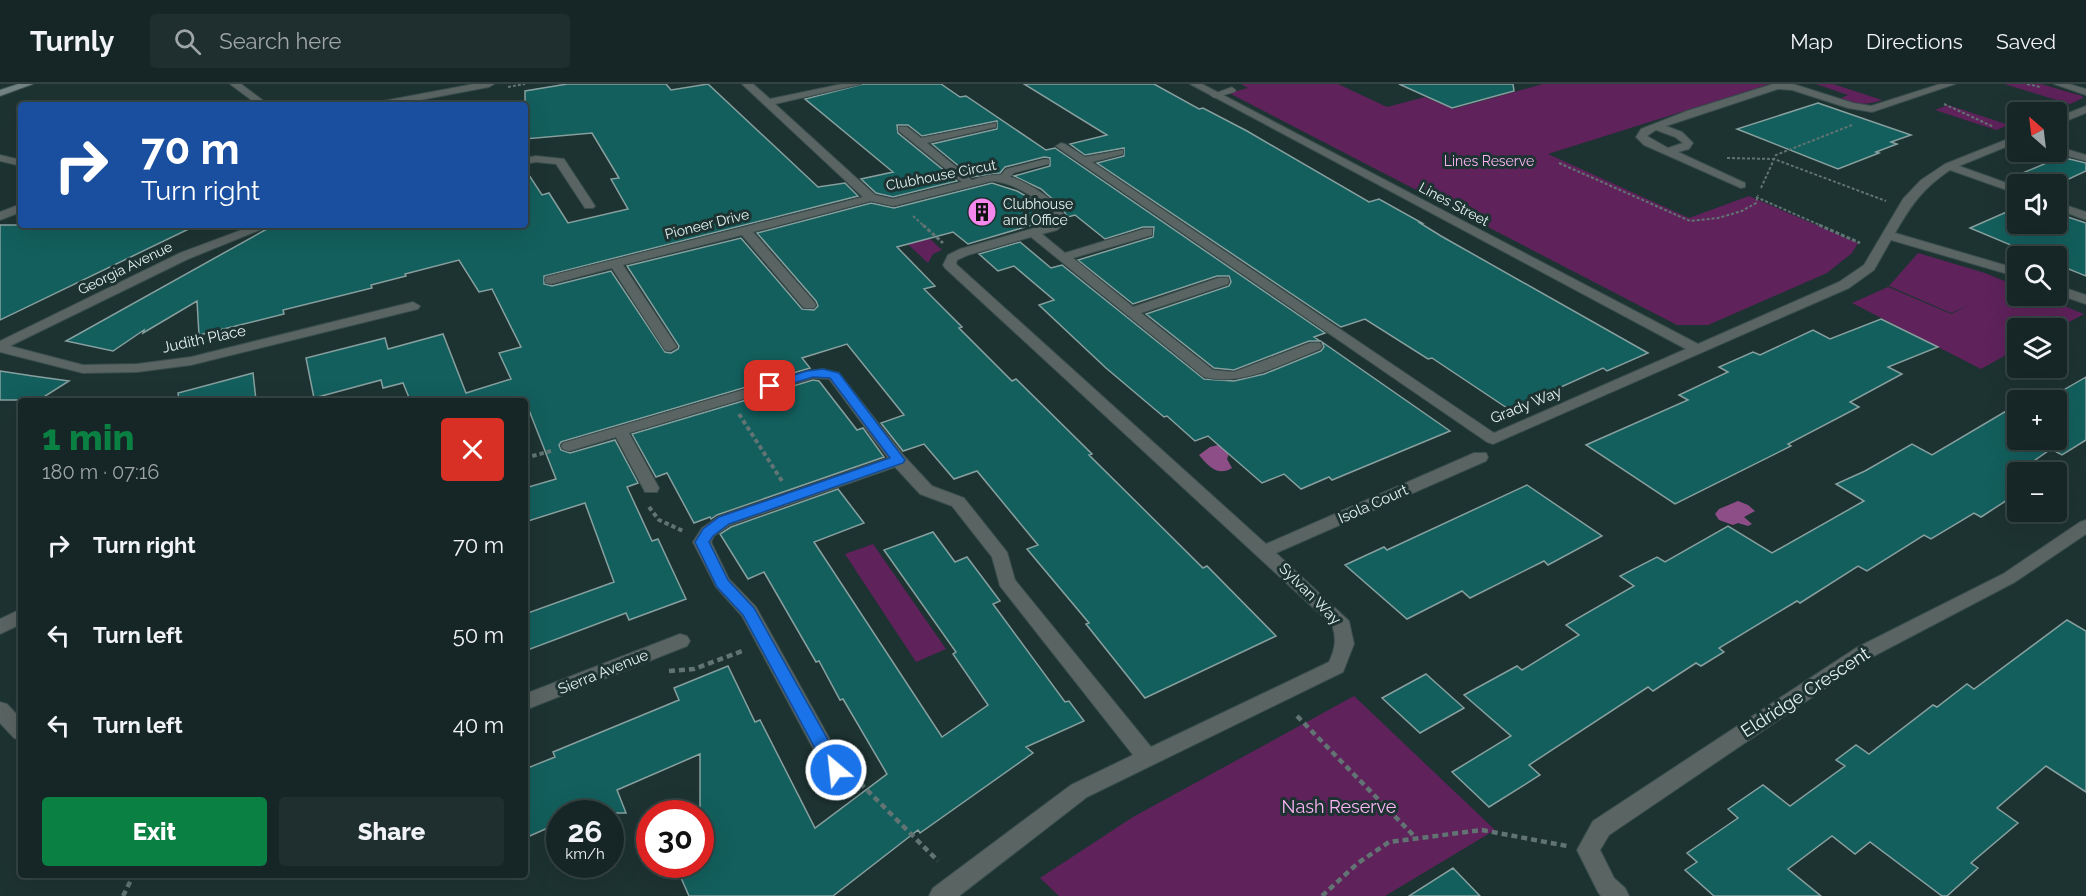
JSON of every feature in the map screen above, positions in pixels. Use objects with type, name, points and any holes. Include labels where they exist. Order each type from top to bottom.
[{"type":"main road","points":[[0,93],[28,84]]},
{"type":"street","points":[[235,84],[260,102]]},
{"type":"street","points":[[394,102],[489,84]]},
{"type":"street","name":"Clubhouse Circut","points":[[747,84],[871,198],[893,202],[1004,177],[1016,181],[1059,215],[1061,220],[1053,227],[957,255]]},
{"type":"street","points":[[767,103],[856,84]]},
{"type":"street","name":"Lines Street","points":[[1195,84],[1699,350]]},
{"type":"street","points":[[1741,184],[1648,143],[1641,136],[1645,131],[1777,86],[1793,87],[1852,106],[1872,109],[1950,84]]},
{"type":"street","points":[[2059,84],[2086,92]]},
{"type":"street","points":[[2067,117],[2086,109]]},
{"type":"street","points":[[919,142],[992,125]]},
{"type":"street","points":[[1656,127],[1678,135],[1686,139],[1688,143],[1685,147],[1667,152]]},
{"type":"street","points":[[903,129],[971,183]]},
{"type":"street","name":"Grady Way","points":[[1061,146],[1493,439],[1844,285],[1869,267],[1909,199],[1925,182],[1949,166],[2007,142]]},
{"type":"street","points":[[1083,161],[1119,152]]},
{"type":"street","points":[[2067,152],[2086,158]]},
{"type":"street","points":[[0,158],[18,162]]},
{"type":"street","points":[[528,160],[560,161],[589,206]]},
{"type":"street","points":[[1949,166],[2007,187]]},
{"type":"street","name":"Pioneer Drive","points":[[551,280],[871,198]]},
{"type":"street","points":[[0,216],[18,209]]},
{"type":"street","points":[[2067,209],[2086,216]]},
{"type":"street","name":"Georgia Avenue","points":[[0,347],[184,256],[258,228]]},
{"type":"street","points":[[745,230],[809,305]]},
{"type":"street","points":[[1064,257],[1148,232]]},
{"type":"street","points":[[1033,233],[1209,374],[1221,377],[1235,376],[1315,346]]},
{"type":"street","points":[[1888,235],[2007,270]]},
{"type":"street","name":"Sylvan Way","points":[[941,896],[1079,791],[1336,667],[1344,651],[1346,635],[1340,621],[1265,551],[949,265],[952,258],[957,255]]},
{"type":"street","points":[[615,263],[670,347]]},
{"type":"street","points":[[1131,312],[1223,281]]},
{"type":"street","points":[[2067,293],[2086,300]]},
{"type":"street","name":"Judith Place","points":[[0,347],[83,369],[137,368],[191,361],[413,306]]},
{"type":"street","points":[[569,446],[812,374],[823,373],[834,376],[898,460],[926,490],[958,502],[1001,556],[1006,582],[1147,757]]},
{"type":"street","points":[[620,431],[651,488]]},
{"type":"street","name":"Isola Court","points":[[1265,551],[1480,457]]},
{"type":"street","points":[[837,772],[749,612],[722,583],[702,542],[708,532],[724,520],[898,460]]},
{"type":"street","name":"Eldridge Crescent","points":[[1588,850],[1600,828],[1863,653],[2009,578],[2086,526]]},
{"type":"street","points":[[0,627],[18,618]]},
{"type":"street","name":"Sierra Avenue","points":[[528,701],[680,641]]},
{"type":"street","points":[[0,710],[18,729]]},
{"type":"street","points":[[1588,850],[1606,885],[1617,896]]},
{"type":"lane","points":[[1214,94],[1232,90]]},
{"type":"lane","points":[[1004,177],[1010,171],[1045,162]]},
{"type":"path","points":[[1939,102],[1961,110],[1973,119],[1997,129]]},
{"type":"path","points":[[1559,163],[1690,221],[1718,218],[1742,211],[1756,203],[1774,159],[1782,152],[1852,125]]},
{"type":"path","points":[[1697,165],[1717,158],[1774,159],[1886,201]]},
{"type":"path","points":[[1757,198],[1860,243]]},
{"type":"path","points":[[893,202],[911,214],[957,255]]},
{"type":"path","points":[[728,398],[793,496]]},
{"type":"path","points":[[651,488],[646,495],[648,504],[651,513],[662,523],[681,531],[708,532]]},
{"type":"path","points":[[1298,716],[1417,839]]},
{"type":"path","points":[[837,772],[856,778],[938,861]]},
{"type":"path","points":[[1322,896],[1358,863],[1389,842],[1482,830],[1588,850]]},
{"type":"path","points":[[123,896],[132,878]]},
{"type":"green space","name":"Lines Reserve","points":[[1241,84],[1338,84],[1387,107],[1425,97],[1453,109],[1543,84],[1770,84],[1548,154],[1689,218],[1749,196],[1858,243],[1852,253],[1827,273],[1708,325],[1677,325],[1229,93],[1248,88]]},
{"type":"green space","points":[[1816,84],[1833,84],[1882,100],[1865,104],[1850,102],[1839,99],[1848,95]]},
{"type":"green space","points":[[2004,84],[2041,84],[2083,98],[2070,104]]},
{"type":"green space","points":[[1948,105],[2007,126],[1996,130],[1935,110]]},
{"type":"green space","points":[[869,208],[904,215],[942,250],[933,254],[928,263]]},
{"type":"green space","points":[[1918,253],[2007,282],[2007,306],[2064,306],[2084,314],[2067,323],[2067,318],[2007,318],[2007,355],[1981,369],[1852,303],[1888,287],[1951,314],[1969,305],[1951,313],[1889,286]]},
{"type":"green space","points":[[873,544],[946,649],[916,662],[845,554]]},
{"type":"green space","name":"Nash Reserve","points":[[1354,696],[1495,830],[1385,896],[1059,896],[1040,878],[1133,817]]},
{"type":"shaded area","points":[[1222,444],[1230,451],[1227,459],[1232,468],[1218,471],[1199,455],[1210,447]]},
{"type":"shaded area","points":[[1738,501],[1755,511],[1744,517],[1752,524],[1748,526],[1738,523],[1733,525],[1719,520],[1715,514],[1719,509]]},
{"type":"building","points":[[567,84],[666,84],[671,90],[708,84],[818,187],[845,183],[858,196],[544,276],[544,284],[552,286],[611,271],[665,352],[671,353],[679,346],[627,266],[741,238],[802,309],[814,310],[818,306],[816,301],[757,233],[871,203],[894,208],[992,183],[1017,191],[1035,201],[1052,219],[968,244],[953,232],[897,247],[935,286],[924,289],[962,327],[959,328],[1012,381],[1016,379],[1203,568],[1207,566],[1276,636],[1145,698],[1086,624],[1089,623],[1027,549],[1038,545],[977,471],[954,479],[924,444],[903,451],[881,423],[904,415],[847,344],[802,358],[810,368],[561,442],[559,445],[561,450],[570,453],[615,440],[638,483],[627,487],[652,541],[658,539],[686,599],[629,620],[626,613],[528,650],[528,613],[614,582],[585,503],[528,521],[528,487],[556,479],[528,408],[528,398],[409,398],[403,383],[383,388],[381,380],[314,398],[306,358],[385,338],[388,349],[443,334],[466,393],[511,379],[499,353],[521,347],[492,289],[479,292],[459,260],[405,274],[406,276],[371,285],[372,288],[283,310],[284,314],[199,335],[197,301],[143,333],[144,330],[113,351],[66,341],[269,228],[528,228],[528,174],[542,195],[549,193],[568,223],[628,209],[611,179],[619,178],[592,133],[528,139],[528,102],[525,102],[525,91]]},
{"type":"building","points":[[863,84],[941,84],[960,97],[966,96],[1046,150],[1055,148],[1325,333],[1314,337],[1320,341],[1309,341],[1234,370],[1214,368],[1146,314],[1229,286],[1231,282],[1229,276],[1217,276],[1133,304],[1078,260],[1153,237],[1154,227],[1143,227],[1105,239],[1075,215],[1068,217],[1058,204],[1041,189],[1014,176],[1050,166],[1050,158],[1044,157],[1005,167],[1000,173],[972,177],[932,144],[997,129],[997,121],[922,136],[908,125],[897,125],[898,133],[957,181],[893,197],[876,193],[861,179],[893,172],[805,99]]},
{"type":"building","points":[[1024,84],[1154,84],[1199,109],[1203,108],[1247,131],[1369,202],[1379,199],[1648,353],[1607,371],[1603,368],[1510,410],[1432,358],[1428,359],[1365,319],[1341,327],[1097,163],[1124,156],[1124,148],[1085,155],[1070,144],[1107,135]]},
{"type":"building","points":[[1399,84],[1513,84],[1514,91],[1452,108]]},
{"type":"building","points":[[1818,103],[1911,135],[1891,142],[1897,144],[1876,152],[1879,153],[1838,169],[1737,129]]},
{"type":"building","points":[[2067,158],[2086,163],[2086,171],[2067,180],[2067,174],[2020,174],[2049,162],[2067,162]]},
{"type":"building","points":[[2007,212],[2007,234],[2067,234],[2067,217],[2086,223],[2086,276],[2067,268],[2067,246],[2013,246],[1970,228]]},
{"type":"building","points":[[0,225],[18,225],[18,228],[191,228],[0,320]]},
{"type":"building","points":[[1020,242],[1051,268],[1062,265],[1204,379],[1234,381],[1264,374],[1321,351],[1324,347],[1322,342],[1450,431],[1332,480],[1329,477],[1301,489],[1284,474],[1262,483],[1208,436],[1195,441],[1106,368],[1039,305],[1054,300],[1014,266],[998,271],[979,254]]},
{"type":"building","points":[[1881,319],[1938,347],[1888,367],[1902,374],[1850,402],[1859,407],[1788,444],[1791,446],[1675,504],[1586,445],[1688,400],[1679,395],[1728,372],[1719,367],[1753,352],[1760,355],[1813,330],[1830,339]]},
{"type":"building","points":[[0,371],[69,381],[42,398],[0,400]]},
{"type":"building","points":[[253,373],[256,398],[179,398],[178,393]]},
{"type":"building","points":[[2086,377],[2086,440],[2062,455],[2053,450],[2067,450],[2067,390],[2064,390]]},
{"type":"building","points":[[813,380],[819,381],[857,430],[863,428],[884,457],[694,523],[667,473],[656,477],[632,434]]},
{"type":"building","points":[[2007,411],[2007,450],[2050,450],[2032,462],[2007,462],[2007,500],[1981,517],[1974,513],[1931,539],[1924,535],[1867,571],[1858,566],[1800,603],[1797,601],[1719,648],[1724,652],[1701,666],[1696,663],[1653,691],[1648,687],[1529,765],[1540,775],[1489,807],[1452,772],[1511,736],[1464,695],[1517,666],[1522,670],[1579,635],[1566,625],[1634,586],[1620,576],[1657,557],[1665,562],[1728,526],[1772,553],[1864,501],[1836,484],[1865,471],[1912,444],[1932,455]]},
{"type":"building","points":[[1527,485],[1602,536],[1548,565],[1544,561],[1470,598],[1462,591],[1407,619],[1345,565],[1384,547],[1387,550]]},
{"type":"building","points":[[838,489],[864,523],[814,542],[942,737],[988,705],[953,654],[956,652],[884,550],[933,532],[955,562],[967,557],[1000,601],[993,604],[1065,702],[1069,701],[1084,721],[1026,747],[1033,753],[920,833],[918,830],[833,896],[689,896],[681,878],[714,878],[714,800],[700,800],[700,754],[617,790],[621,800],[546,800],[546,829],[528,837],[528,768],[555,757],[553,752],[679,700],[674,688],[728,666],[755,722],[760,720],[815,828],[887,774],[843,699],[840,700],[819,661],[816,662],[764,572],[748,579],[720,534],[731,527]]},
{"type":"building","points":[[2067,620],[2086,631],[2086,792],[2046,766],[1997,808],[2018,823],[1971,863],[1978,868],[1947,896],[1942,896],[1870,842],[1855,854],[1832,836],[1788,869],[1821,896],[1714,896],[1685,870],[1697,862],[1687,853],[1738,818],[1728,809],[1763,785],[1790,806],[1845,766],[1836,760],[1856,745],[1869,754],[1933,705],[1937,707],[1967,684],[1974,689]]},
{"type":"building","points":[[1426,674],[1464,708],[1420,733],[1382,698]]},
{"type":"building","points":[[1453,868],[1480,896],[1409,896]]},
{"type":"place","name":"Clubhouse and Office","points":[[982,212]]},
{"type":"route","points":[[770,386],[812,374],[823,373],[834,376],[898,460],[724,520],[708,532],[702,542],[722,583],[749,612],[836,770]]}]
